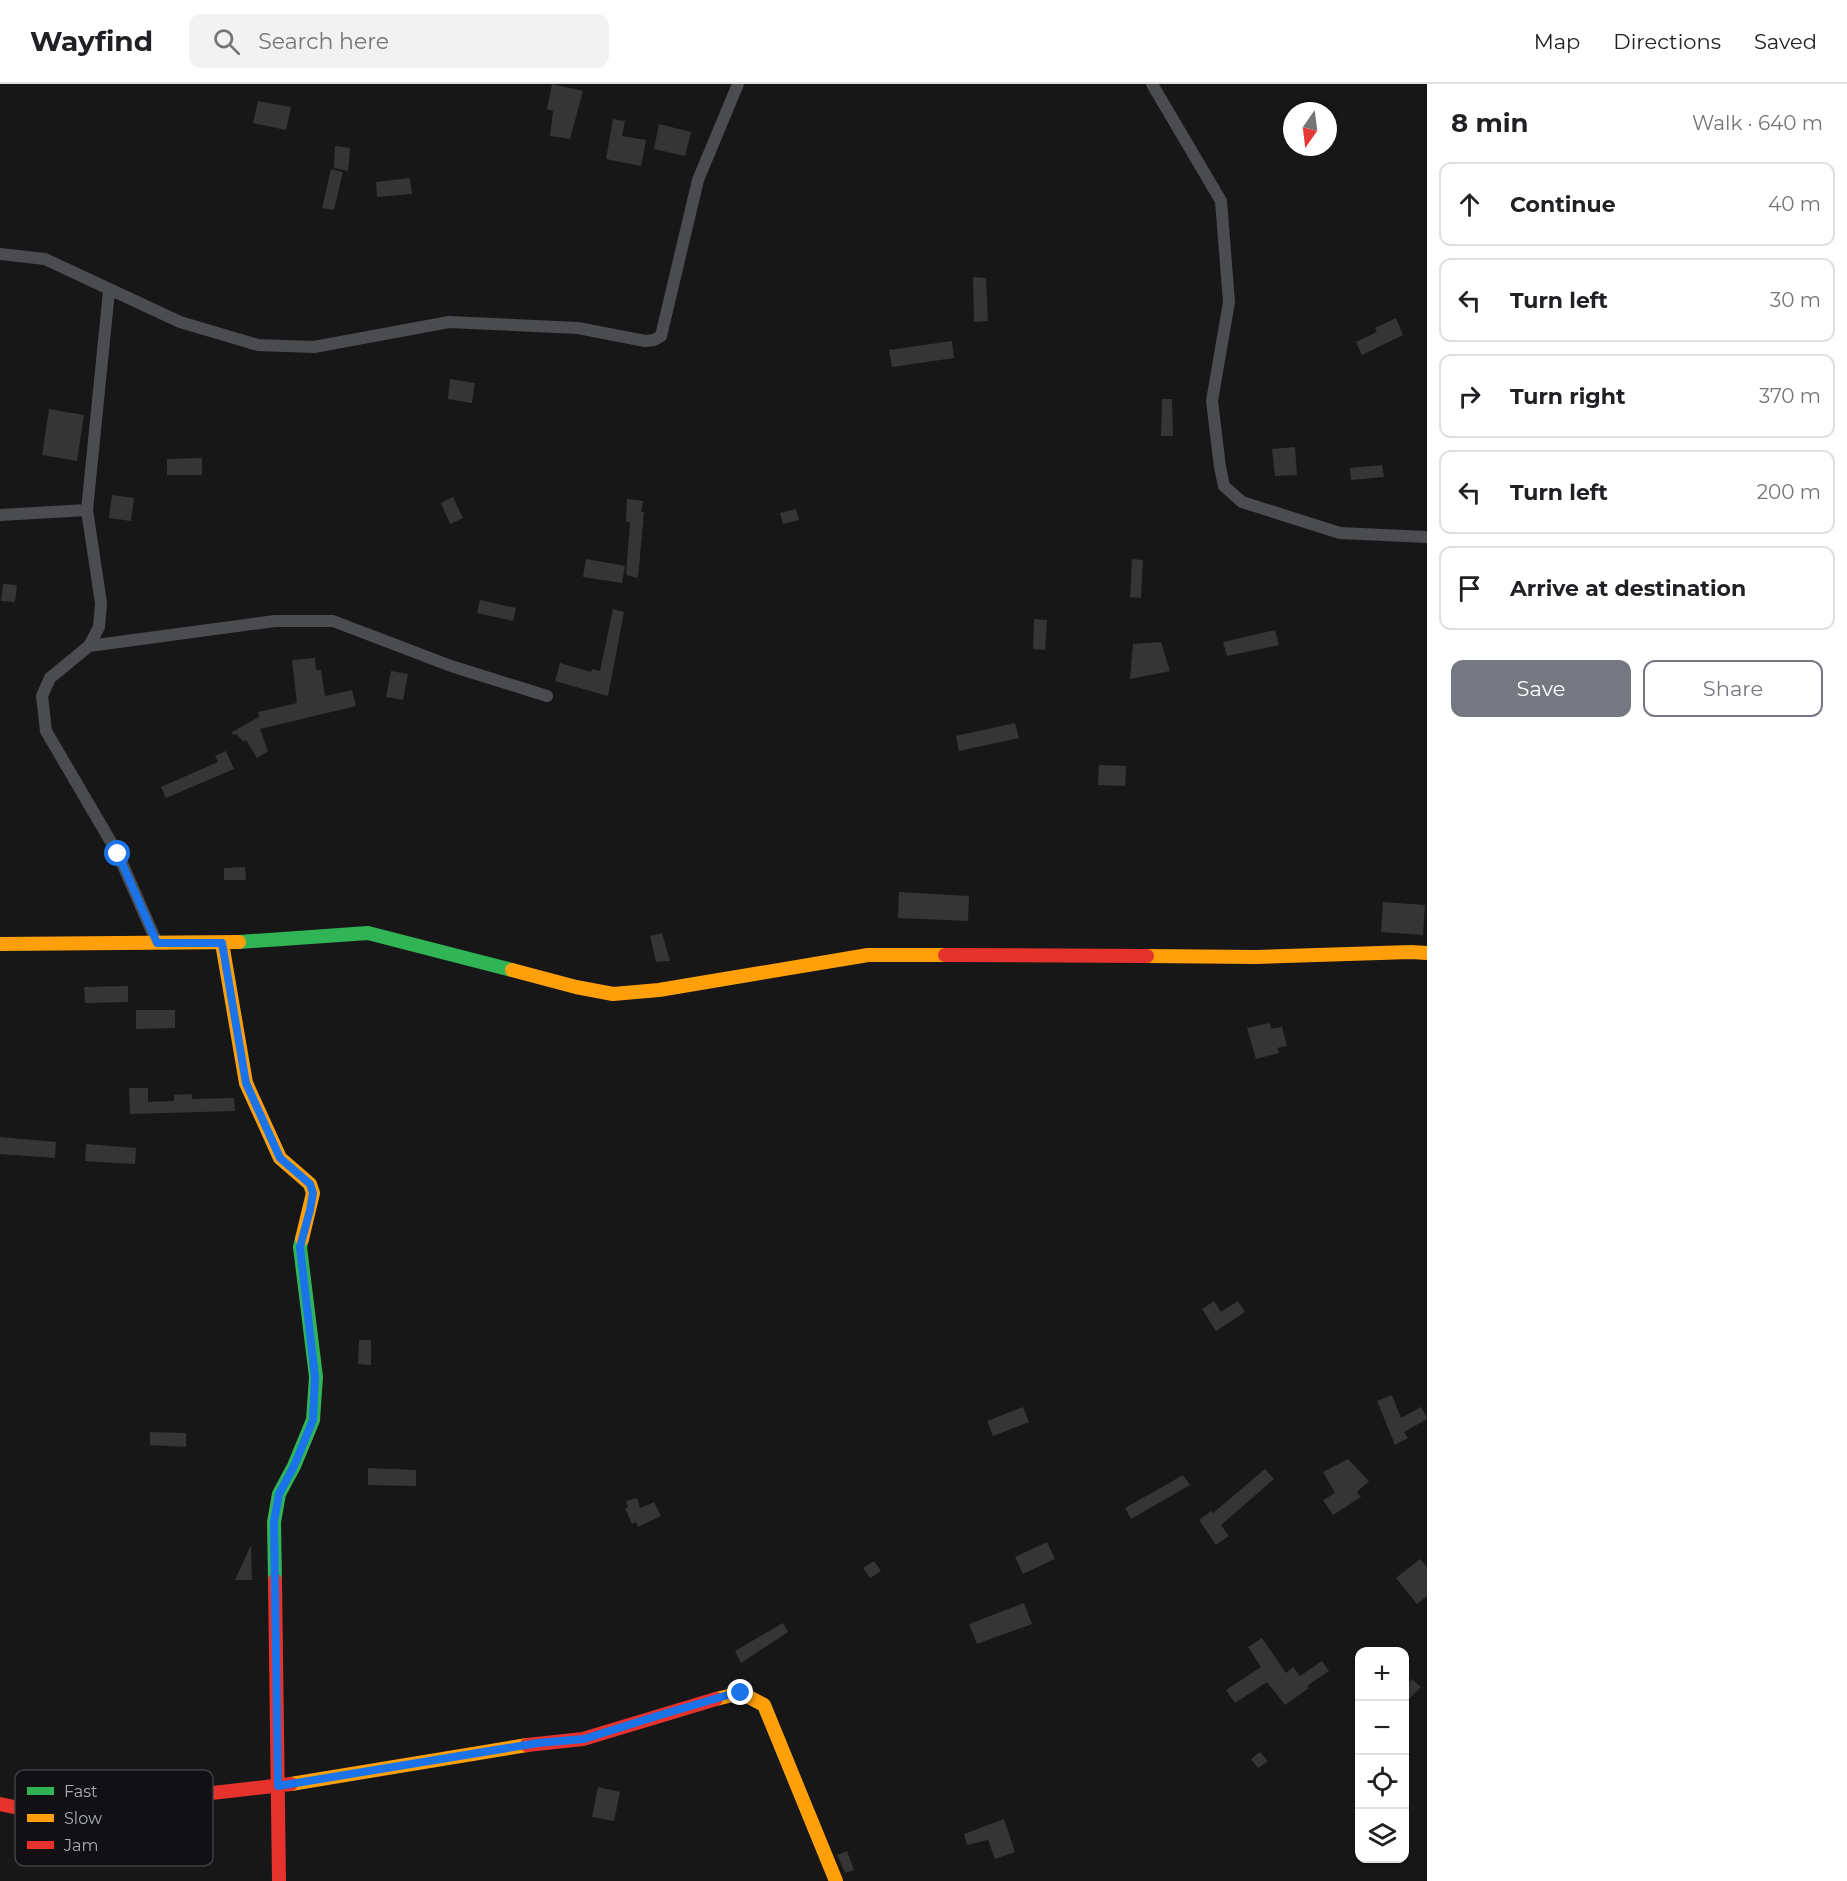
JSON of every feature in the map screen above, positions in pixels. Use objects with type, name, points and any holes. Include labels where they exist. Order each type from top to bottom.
[{"type":"street","points":[[0,254],[45,259],[180,322],[258,345],[314,347],[449,322],[578,328],[645,341],[654,340],[661,336],[698,180],[738,84]]},
{"type":"street","points":[[1152,84],[1221,201],[1229,302],[1212,400],[1224,486],[1242,502],[1340,533],[1427,537]]},
{"type":"street","points":[[110,291],[87,510],[101,603],[99,627],[89,646],[50,678],[42,696],[46,731],[118,854],[157,943]]},
{"type":"street","points":[[0,515],[87,510]]},
{"type":"street","points":[[89,646],[275,621],[333,621],[451,666],[547,696]]},
{"type":"street","points":[[0,944],[222,943],[368,933],[576,987],[613,994],[659,990],[867,955],[1256,957],[1427,953]]},
{"type":"street","points":[[222,943],[246,1083],[280,1158],[310,1184],[313,1193],[300,1247],[315,1377],[313,1420],[294,1466],[279,1494],[274,1522],[279,1881]]},
{"type":"street","points":[[213,1793],[278,1786],[538,1743],[584,1739],[741,1693],[764,1705],[836,1881]]},
{"type":"street","points":[[0,1804],[15,1807]]},
{"type":"building","points":[[552,84],[583,91],[570,139],[550,136],[553,111],[547,109]]},
{"type":"building","points":[[258,101],[291,107],[286,130],[253,123]]},
{"type":"building","points":[[613,119],[625,121],[622,136],[646,140],[641,166],[606,159]]},
{"type":"building","points":[[659,124],[691,132],[685,156],[654,149]]},
{"type":"building","points":[[335,146],[350,148],[348,171],[334,168]]},
{"type":"building","points":[[331,169],[343,172],[334,210],[322,208]]},
{"type":"building","points":[[410,178],[412,194],[377,197],[376,182]]},
{"type":"building","points":[[973,277],[986,278],[988,321],[974,322]]},
{"type":"building","points":[[1396,318],[1403,335],[1362,355],[1356,342],[1377,332],[1375,328]]},
{"type":"building","points":[[952,341],[954,358],[892,367],[889,350]]},
{"type":"building","points":[[450,379],[475,383],[472,403],[448,399]]},
{"type":"building","points":[[1162,399],[1172,399],[1173,436],[1161,436]]},
{"type":"building","points":[[49,409],[84,415],[77,461],[42,455]]},
{"type":"building","points":[[1295,447],[1297,475],[1275,476],[1272,449]]},
{"type":"building","points":[[202,458],[202,475],[167,475],[167,459]]},
{"type":"building","points":[[1382,465],[1384,477],[1351,480],[1350,468]]},
{"type":"building","points":[[112,495],[134,498],[131,521],[109,518]]},
{"type":"building","points":[[453,497],[463,518],[450,524],[441,503]]},
{"type":"building","points":[[627,499],[643,501],[638,578],[626,575],[630,522],[626,522]]},
{"type":"building","points":[[796,509],[799,520],[783,524],[780,513]]},
{"type":"building","points":[[586,559],[625,566],[622,583],[583,577]]},
{"type":"building","points":[[1132,559],[1143,560],[1141,598],[1130,597]]},
{"type":"building","points":[[3,584],[17,585],[15,602],[1,601]]},
{"type":"building","points":[[480,600],[516,608],[513,621],[477,613]]},
{"type":"building","points":[[613,609],[624,612],[608,696],[555,681],[560,663],[591,672],[592,669],[600,671]]},
{"type":"building","points":[[1034,619],[1047,620],[1045,650],[1033,649]]},
{"type":"building","points":[[1275,630],[1279,645],[1227,656],[1223,642]]},
{"type":"building","points":[[1161,642],[1170,671],[1130,679],[1133,644]]},
{"type":"building","points":[[315,658],[316,670],[321,670],[325,696],[352,690],[356,706],[260,729],[268,751],[257,758],[246,740],[244,742],[232,732],[259,717],[258,712],[297,703],[292,660]]},
{"type":"building","points":[[391,671],[408,674],[403,700],[386,697]]},
{"type":"building","points":[[1015,723],[1019,738],[959,751],[956,736]]},
{"type":"building","points":[[226,751],[234,769],[166,798],[161,787],[218,762],[215,756]]},
{"type":"building","points":[[1099,765],[1126,766],[1125,786],[1098,785]]},
{"type":"building","points":[[245,867],[246,880],[224,880],[224,868]]},
{"type":"building","points":[[899,892],[969,896],[968,921],[898,918]]},
{"type":"building","points":[[1383,902],[1425,905],[1423,935],[1381,932]]},
{"type":"building","points":[[662,933],[670,961],[656,962],[650,936]]},
{"type":"building","points":[[128,986],[128,1002],[85,1003],[84,987]]},
{"type":"building","points":[[136,1010],[175,1010],[175,1028],[136,1029]]},
{"type":"building","points":[[1270,1023],[1271,1029],[1282,1027],[1287,1046],[1277,1048],[1279,1053],[1256,1059],[1247,1028]]},
{"type":"building","points":[[129,1088],[148,1088],[148,1102],[174,1101],[174,1095],[192,1094],[192,1099],[234,1098],[235,1111],[130,1114]]},
{"type":"building","points":[[0,1137],[56,1142],[55,1158],[0,1154]]},
{"type":"building","points":[[86,1144],[136,1148],[135,1164],[85,1161]]},
{"type":"building","points":[[1214,1301],[1221,1312],[1238,1301],[1245,1312],[1216,1331],[1202,1309]]},
{"type":"building","points":[[359,1340],[371,1340],[371,1365],[358,1364]]},
{"type":"building","points":[[1392,1395],[1401,1418],[1421,1407],[1427,1418],[1404,1432],[1408,1438],[1395,1445],[1377,1401]]},
{"type":"building","points":[[1023,1407],[1029,1422],[993,1436],[987,1421]]},
{"type":"building","points":[[150,1432],[186,1433],[186,1447],[150,1445]]},
{"type":"building","points":[[1348,1459],[1369,1481],[1357,1492],[1361,1497],[1333,1515],[1323,1500],[1335,1493],[1323,1472]]},
{"type":"building","points":[[368,1468],[416,1470],[416,1486],[368,1485]]},
{"type":"building","points":[[1265,1469],[1274,1479],[1221,1525],[1229,1536],[1216,1545],[1199,1520],[1211,1511],[1213,1513]]},
{"type":"building","points":[[1183,1475],[1190,1485],[1131,1519],[1125,1508]]},
{"type":"building","points":[[637,1498],[640,1508],[654,1502],[661,1516],[638,1527],[636,1522],[632,1524],[625,1508],[628,1508],[626,1501]]},
{"type":"building","points":[[1047,1542],[1055,1559],[1023,1574],[1015,1557]]},
{"type":"building","points":[[251,1545],[252,1580],[235,1580]]},
{"type":"building","points":[[1420,1559],[1427,1567],[1427,1596],[1417,1604],[1396,1578]]},
{"type":"building","points":[[874,1561],[881,1571],[870,1578],[863,1568]]},
{"type":"building","points":[[1024,1603],[1032,1624],[977,1644],[969,1624]]},
{"type":"building","points":[[783,1623],[788,1632],[741,1663],[735,1651]]},
{"type":"building","points":[[1262,1638],[1286,1673],[1293,1667],[1300,1676],[1322,1661],[1329,1671],[1285,1705],[1267,1682],[1235,1703],[1226,1690],[1261,1667],[1248,1647]]},
{"type":"building","points":[[1412,1679],[1421,1687],[1409,1699],[1409,1682]]},
{"type":"building","points":[[1260,1752],[1268,1761],[1258,1768],[1251,1759]]},
{"type":"building","points":[[598,1787],[620,1792],[614,1821],[592,1817]]},
{"type":"building","points":[[1004,1819],[1015,1852],[995,1859],[988,1840],[967,1845],[964,1834]]},
{"type":"building","points":[[847,1851],[854,1870],[845,1873],[837,1855]]},
{"type":"traffic: fast","points":[[239,942],[368,933],[512,970]]},
{"type":"traffic: fast","points":[[275,1580],[274,1522],[279,1494],[294,1466],[313,1420],[316,1377],[300,1247],[302,1239]]},
{"type":"traffic: slow","points":[[0,944],[239,942]]},
{"type":"traffic: slow","points":[[222,943],[246,1083],[280,1158],[310,1184],[313,1193],[302,1239]]},
{"type":"traffic: slow","points":[[1147,956],[1256,957],[1427,953]]},
{"type":"traffic: slow","points":[[512,970],[613,994],[659,990],[868,955],[945,955]]},
{"type":"traffic: slow","points":[[716,1699],[741,1693],[764,1705],[836,1881]]},
{"type":"traffic: slow","points":[[291,1784],[527,1745]]},
{"type":"traffic: jam","points":[[945,955],[1147,956]]},
{"type":"traffic: jam","points":[[275,1580],[279,1881]]},
{"type":"traffic: jam","points":[[527,1745],[583,1739],[716,1699]]},
{"type":"traffic: jam","points":[[213,1793],[291,1784]]},
{"type":"traffic: jam","points":[[0,1804],[15,1807]]},
{"type":"route","points":[[118,854],[157,943],[222,943],[246,1083],[280,1158],[310,1184],[313,1193],[300,1247],[315,1377],[313,1420],[294,1466],[279,1494],[274,1522],[278,1786],[538,1743],[584,1739],[741,1693]]}]
